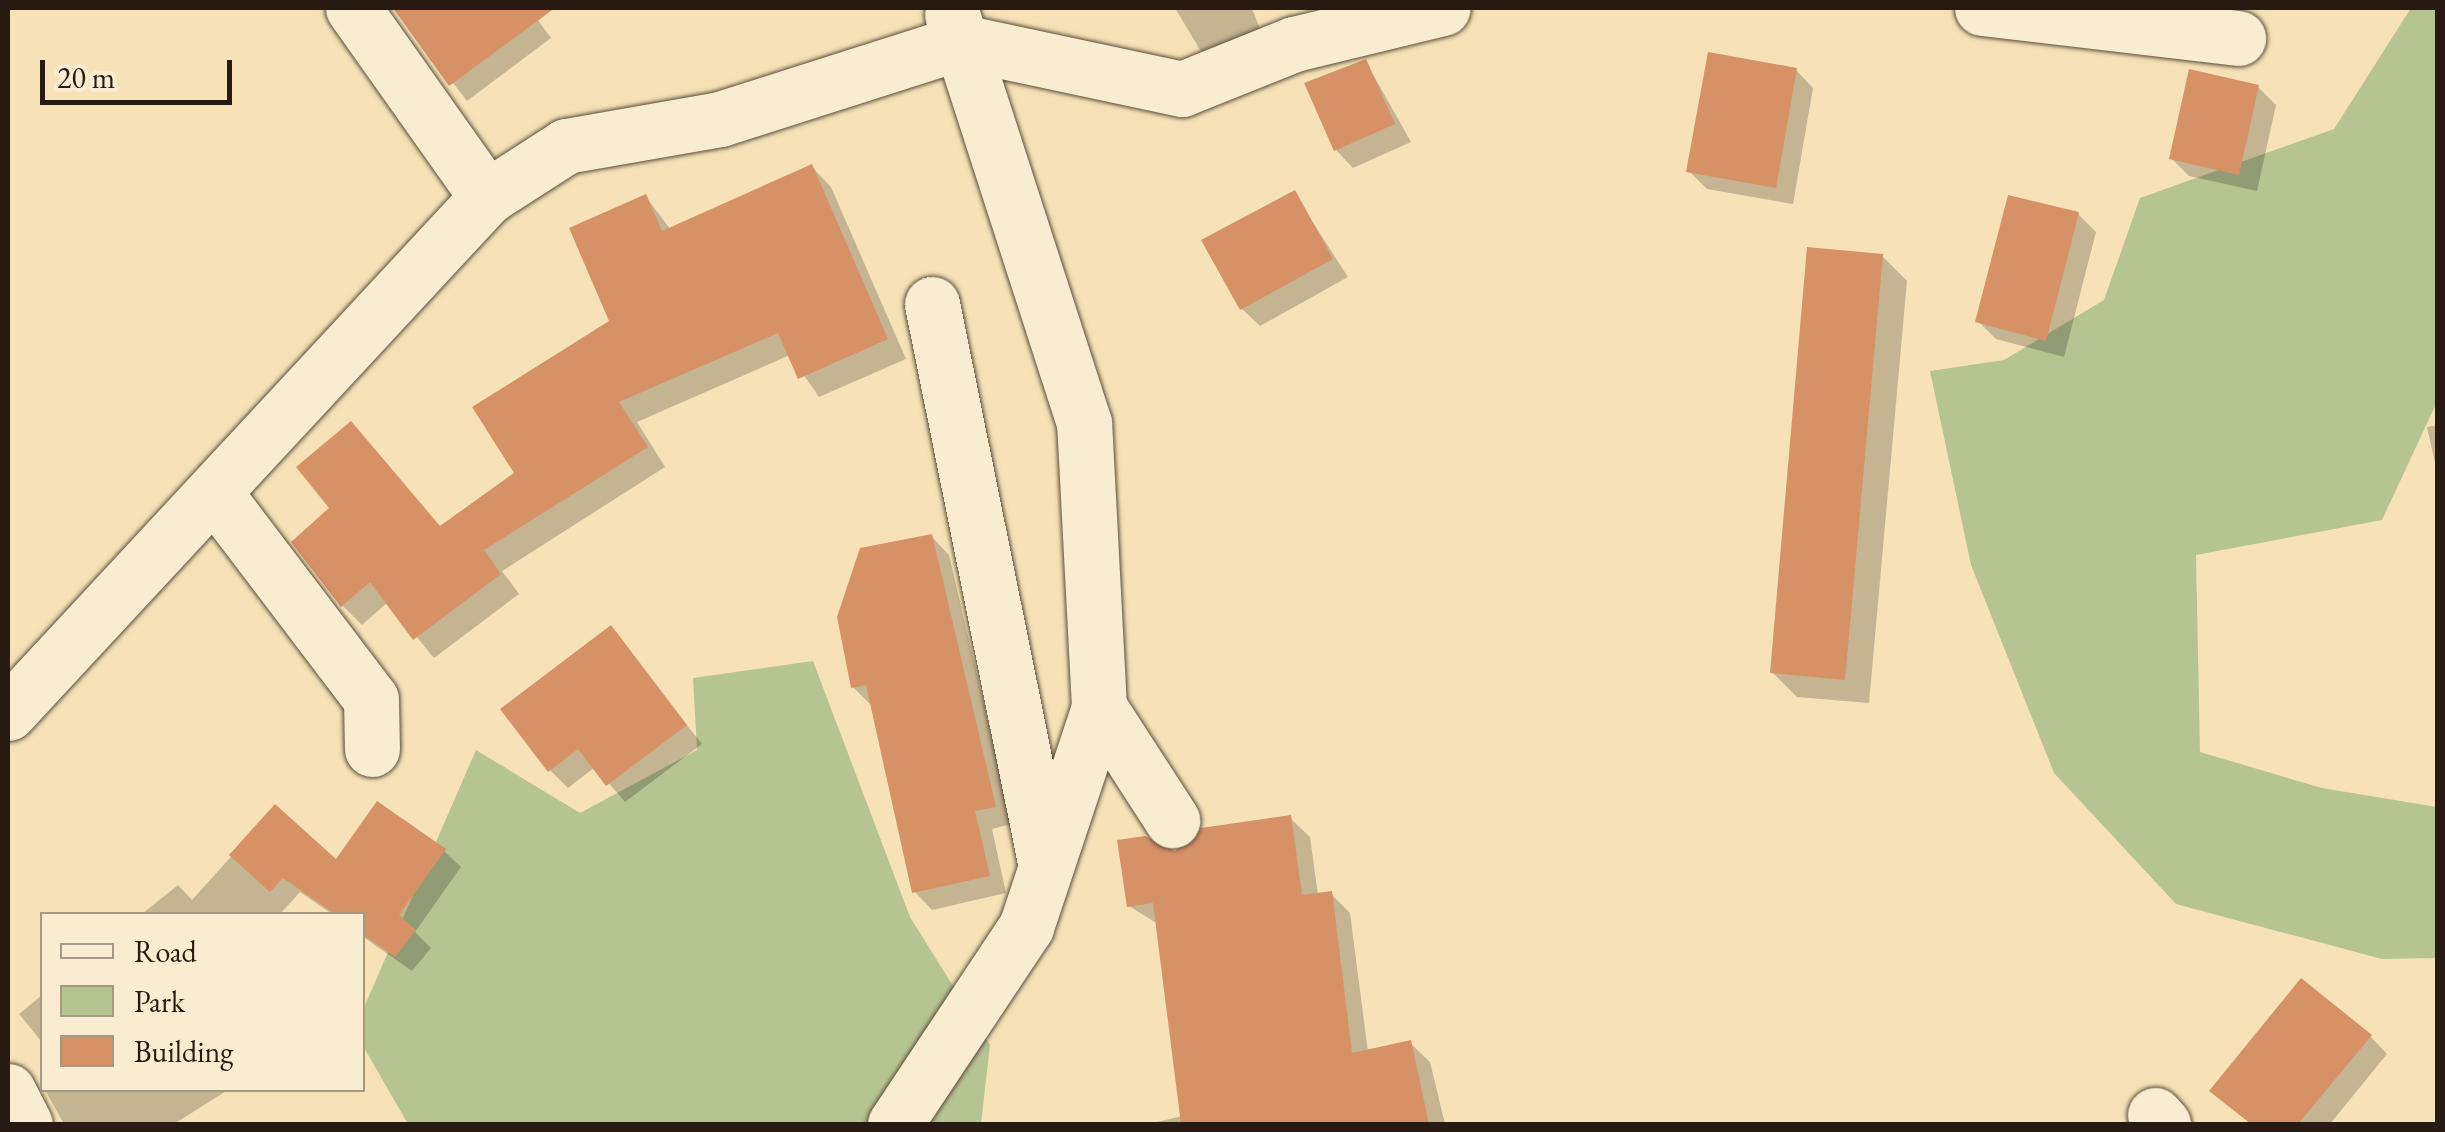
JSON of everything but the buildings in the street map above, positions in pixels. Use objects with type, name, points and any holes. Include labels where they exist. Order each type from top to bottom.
[{"type":"street","points":[[353,8],[487,197]]},
{"type":"street","points":[[8,713],[216,495],[487,197],[566,146],[720,119],[955,25],[1182,89],[1294,44],[1443,8]]},
{"type":"street","points":[[1982,8],[2238,38]]},
{"type":"street","points":[[894,1124],[1026,927],[1099,707],[1084,423],[955,25]]},
{"type":"street","points":[[932,304],[1046,865]]},
{"type":"street","points":[[216,495],[371,699],[372,749]]},
{"type":"street","points":[[1099,707],[1172,820]]},
{"type":"street","points":[[8,1091],[26,1124]]},
{"type":"green space","points":[[2411,8],[2437,8],[2437,402],[2382,520],[2196,555],[2200,752],[2322,788],[2437,807],[2437,958],[2382,959],[2176,904],[2054,773],[1971,565],[1930,371],[2004,360],[2104,300],[2140,198],[2334,129]]},
{"type":"green space","points":[[813,661],[910,917],[990,1045],[981,1124],[408,1124],[365,1049],[365,1005],[476,750],[580,813],[697,750],[693,678]]}]
